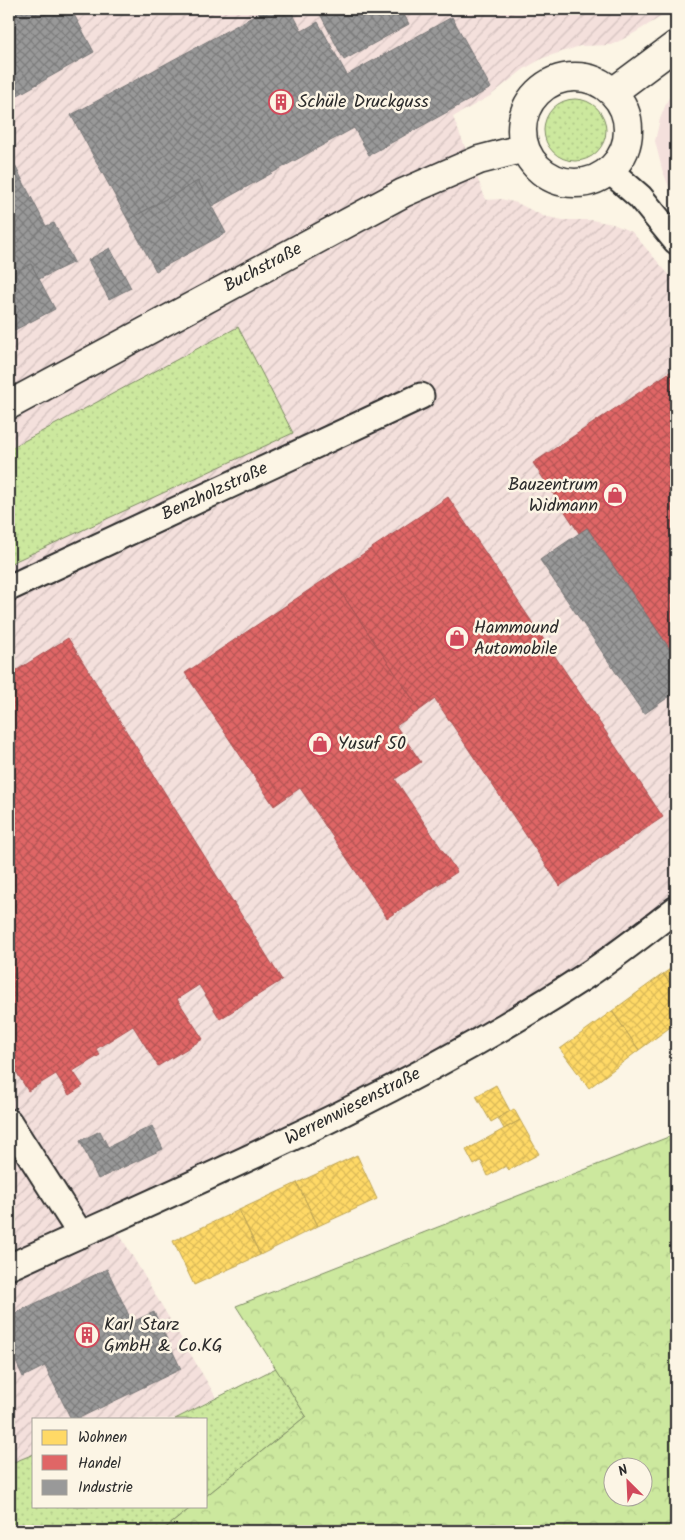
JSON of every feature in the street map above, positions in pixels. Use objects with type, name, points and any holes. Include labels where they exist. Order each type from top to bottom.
[{"type":"street","points":[[613,92],[676,45]]},
{"type":"street","points":[[574,77],[588,79],[601,84],[613,92],[623,107],[628,123],[628,141],[621,158],[610,171],[595,180],[578,184],[561,182],[546,175],[533,163],[525,148],[522,134],[523,120],[528,106],[547,85],[574,77]]},
{"type":"street","name":"Buchstraße","points":[[9,405],[403,193],[479,160],[525,148]]},
{"type":"street","points":[[610,171],[640,197],[676,242]]},
{"type":"street","name":"Benzholzstraße","points":[[9,588],[421,396]]},
{"type":"street","name":"Werrenwiesenstraße","points":[[9,1267],[334,1118],[428,1069],[509,1023],[585,976],[676,909]]},
{"type":"street","points":[[9,1122],[81,1235]]},
{"type":"shaded area","points":[[9,9],[674,9],[611,45],[580,46],[543,58],[524,69],[490,96],[453,117],[486,200],[501,199],[517,203],[543,216],[563,220],[591,220],[613,224],[632,232],[676,283],[676,914],[515,1027],[114,1225],[216,1397],[177,1418],[32,1418],[32,1455],[9,1464]]},
{"type":"shaded area","points":[[676,92],[676,197],[670,189],[662,169],[655,141],[660,119],[668,99]]},
{"type":"green space","points":[[569,99],[581,99],[597,108],[604,118],[606,130],[604,142],[597,152],[581,161],[569,161],[558,156],[549,147],[544,136],[544,124],[549,113],[558,104]]},
{"type":"green space","points":[[238,327],[293,433],[9,564],[9,449]]},
{"type":"green space","points":[[676,1134],[676,1531],[162,1531],[191,1508],[208,1508],[208,1494],[306,1416],[236,1306]]},
{"type":"green space","points":[[276,1368],[306,1416],[208,1494],[208,1418],[177,1418]]},
{"type":"green space","points":[[32,1455],[32,1508],[191,1508],[162,1531],[9,1531],[9,1464]]},
{"type":"building: Wohnen","points":[[676,965],[676,991],[663,974]]},
{"type":"building: Wohnen","points":[[663,974],[676,991],[676,1023],[639,1050],[612,1011]]},
{"type":"building: Wohnen","points":[[612,1011],[639,1050],[589,1088],[560,1049]]},
{"type":"building: Wohnen","points":[[496,1085],[510,1111],[491,1122],[476,1096]]},
{"type":"building: Wohnen","points":[[514,1109],[520,1120],[504,1129],[498,1118]]},
{"type":"building: Wohnen","points":[[520,1120],[539,1154],[509,1170],[506,1166],[488,1176],[481,1161],[474,1165],[466,1150]]},
{"type":"building: Wohnen","points":[[357,1155],[377,1199],[318,1226],[297,1183]]},
{"type":"building: Wohnen","points":[[297,1183],[318,1226],[260,1255],[239,1210]]},
{"type":"building: Wohnen","points":[[239,1210],[260,1255],[194,1285],[173,1241]]},
{"type":"building: Handel","name":"Bauzentrum Widmann","points":[[676,368],[676,658],[587,528],[579,533],[533,463]]},
{"type":"building: Handel","name":"Hammound Automobile","points":[[448,497],[663,817],[560,886],[435,699],[420,710],[330,576]]},
{"type":"building: Handel","name":"Yusuf 50","points":[[330,576],[420,710],[396,726],[421,762],[395,779],[457,872],[387,918],[300,788],[274,806],[185,673]]},
{"type":"building: Handel","points":[[68,638],[282,980],[220,1019],[199,985],[177,999],[203,1039],[158,1066],[133,1026],[96,1049],[100,1055],[73,1071],[83,1086],[69,1095],[56,1074],[28,1091],[9,1060],[9,675]]},
{"type":"building: Industrie","points":[[9,9],[71,9],[94,52],[9,100]]},
{"type":"building: Industrie","name":"Schüle Druckguss","points":[[267,9],[290,9],[302,31],[318,22],[347,75],[452,17],[491,88],[369,155],[354,128],[212,206],[198,181],[128,220],[71,115]]},
{"type":"building: Industrie","points":[[325,9],[401,9],[409,24],[344,60],[319,12]]},
{"type":"building: Industrie","points":[[9,154],[46,226],[54,223],[74,262],[39,279],[31,264],[9,275]]},
{"type":"building: Industrie","points":[[198,181],[226,233],[156,271],[128,220]]},
{"type":"building: Industrie","points":[[110,248],[131,288],[109,299],[88,260]]},
{"type":"building: Industrie","points":[[31,264],[55,309],[9,333],[9,275]]},
{"type":"building: Industrie","points":[[587,528],[676,658],[676,692],[644,714],[540,560]]},
{"type":"building: Industrie","points":[[152,1126],[163,1149],[98,1179],[80,1141],[100,1131],[108,1147]]},
{"type":"building: Industrie","name":"Karl Starz GmbH & Co.KG","points":[[107,1269],[132,1322],[154,1312],[181,1369],[79,1418],[71,1418],[45,1366],[23,1377],[9,1347],[9,1316]]},
{"type":"place","name":"Schüle Druckguss","points":[[281,102]]},
{"type":"place","name":"Bauzentrum Widmann","points":[[615,495]]},
{"type":"place","name":"Hammound Automobile","points":[[457,638]]},
{"type":"place","name":"Yusuf 50","points":[[320,744]]},
{"type":"place","name":"Karl Starz GmbH & Co.KG","points":[[87,1335]]}]
